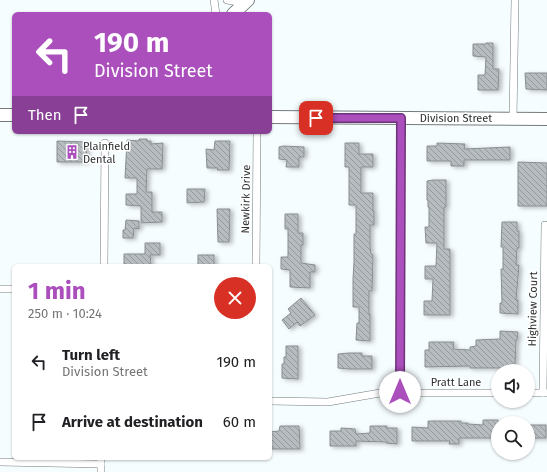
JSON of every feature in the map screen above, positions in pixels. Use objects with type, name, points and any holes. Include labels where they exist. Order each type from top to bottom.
[{"type":"main road","points":[[235,12],[246,2]]},
{"type":"main road","points":[[0,115],[12,115]]},
{"type":"main road","name":"Division Street","points":[[272,118],[547,119]]},
{"type":"street","points":[[214,0],[216,12]]},
{"type":"street","points":[[227,0],[246,2]]},
{"type":"street","points":[[513,119],[515,0]]},
{"type":"street","points":[[400,392],[401,118]]},
{"type":"street","name":"Newkirk Drive","points":[[256,264],[257,134]]},
{"type":"street","points":[[104,264],[105,142]]},
{"type":"street","name":"Highview Court","points":[[545,225],[545,393]]},
{"type":"street","points":[[0,289],[12,289]]},
{"type":"street","name":"Pratt Lane","points":[[272,401],[328,402],[380,393],[400,392],[491,393]]},
{"type":"street","points":[[0,462],[101,461],[101,472]]},
{"type":"building","points":[[493,43],[493,69],[499,69],[498,90],[478,90],[478,75],[485,75],[486,57],[473,56],[473,44]]},
{"type":"building","points":[[525,73],[547,73],[547,90],[526,89]]},
{"type":"building","points":[[139,139],[147,139],[147,141],[151,141],[151,144],[163,143],[162,169],[147,169],[146,192],[152,192],[152,212],[162,212],[162,222],[141,223],[141,206],[126,205],[126,194],[137,194],[137,178],[125,178],[127,140],[139,141]]},
{"type":"building","name":"Plainfield Dental","points":[[57,141],[87,142],[86,162],[57,162]]},
{"type":"building","points":[[215,141],[230,141],[229,170],[207,168],[206,149],[214,150]]},
{"type":"building","points":[[345,143],[359,143],[359,154],[373,154],[373,167],[361,167],[361,193],[373,193],[374,211],[374,225],[370,225],[370,247],[371,254],[373,255],[372,291],[369,291],[370,341],[356,340],[357,323],[359,323],[359,307],[353,307],[353,279],[356,205],[349,205],[349,167],[345,167]]},
{"type":"building","points":[[437,143],[465,144],[464,149],[510,147],[510,160],[464,160],[464,166],[451,166],[451,161],[427,161],[427,146],[437,146]]},
{"type":"building","points":[[279,147],[304,147],[304,157],[299,157],[299,167],[286,167],[287,160],[279,159]]},
{"type":"building","points":[[518,162],[547,163],[547,206],[518,206]]},
{"type":"building","points":[[446,180],[446,207],[444,207],[444,249],[450,249],[450,315],[424,315],[424,301],[432,301],[433,279],[425,279],[425,266],[436,266],[437,243],[426,243],[425,227],[429,227],[427,181]]},
{"type":"building","points":[[187,189],[205,189],[204,202],[187,203]]},
{"type":"building","points":[[217,209],[230,209],[229,242],[218,242]]},
{"type":"building","points":[[285,214],[298,214],[298,233],[303,233],[301,263],[315,265],[315,272],[310,272],[310,288],[290,287],[290,270],[281,269],[281,257],[288,257],[288,229],[285,229]]},
{"type":"building","points":[[126,220],[139,221],[139,229],[134,228],[133,238],[123,238],[123,230],[125,230]]},
{"type":"building","points":[[502,222],[517,222],[517,231],[519,231],[519,248],[517,248],[516,265],[519,265],[516,300],[518,300],[518,314],[500,313],[500,303],[502,303],[501,269],[503,269],[503,247],[501,247]]},
{"type":"building","points":[[145,243],[160,243],[160,255],[150,255],[151,264],[124,264],[124,254],[145,254]]},
{"type":"building","points":[[198,255],[214,255],[214,264],[198,264]]},
{"type":"building","points":[[301,298],[315,315],[300,326],[297,322],[289,329],[282,320],[291,313],[288,309]]},
{"type":"building","points":[[500,331],[518,332],[516,340],[515,364],[491,364],[491,368],[470,368],[470,366],[425,367],[425,350],[429,350],[429,342],[454,342],[453,349],[470,350],[470,347],[476,346],[476,340],[500,339]]},
{"type":"building","points":[[286,346],[298,346],[298,379],[282,378],[282,364],[284,364],[284,357],[286,357]]},
{"type":"building","points":[[362,353],[362,356],[372,356],[372,369],[338,368],[338,354]]},
{"type":"building","points":[[483,420],[491,420],[491,438],[459,438],[459,444],[449,444],[450,441],[412,441],[412,427],[428,428],[428,421],[461,421],[461,423],[483,425]]},
{"type":"building","points":[[535,425],[546,425],[546,438],[535,438]]},
{"type":"building","points":[[280,426],[299,426],[300,449],[272,449],[272,432],[279,431]]},
{"type":"building","points":[[370,426],[387,426],[387,428],[397,428],[397,444],[356,441],[356,446],[330,446],[330,431],[341,431],[341,428],[355,429],[356,434],[370,433]]},
{"type":"place","name":"Plainfield Dental","points":[[72,152]]},
{"type":"route","points":[[316,118],[401,118],[400,392]]}]
